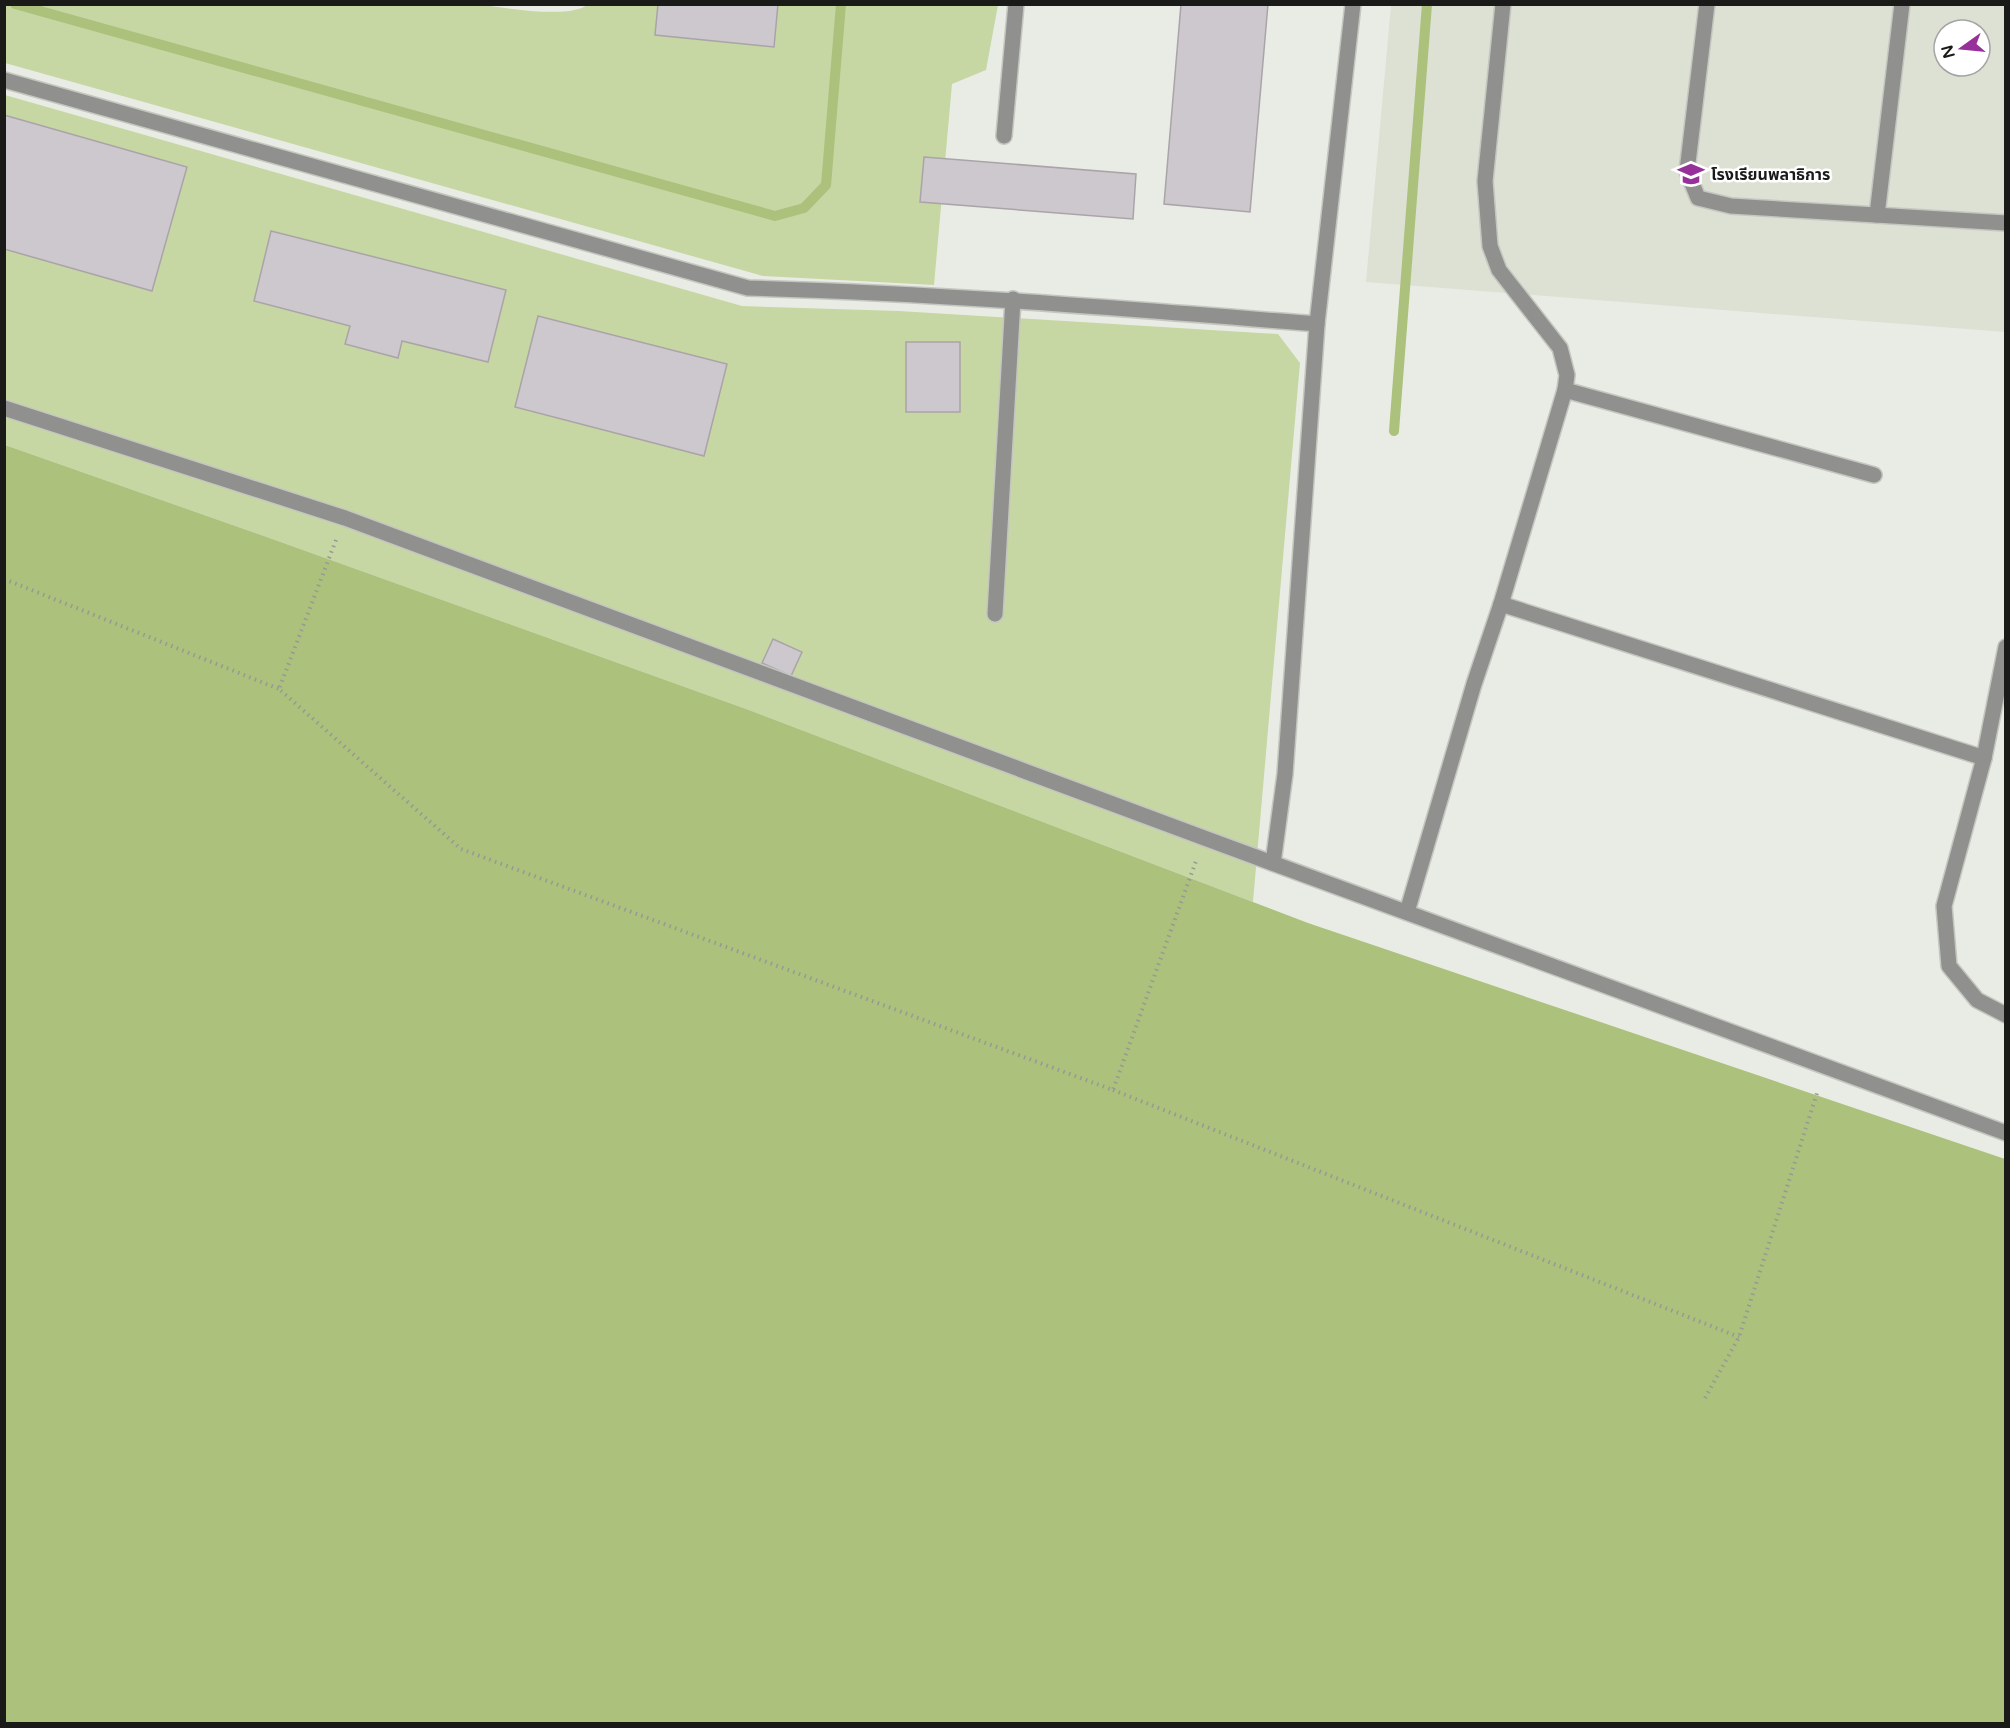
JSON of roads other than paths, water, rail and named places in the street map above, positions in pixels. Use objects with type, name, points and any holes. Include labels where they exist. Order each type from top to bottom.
[{"type":"lane","points":[[1004,136],[1016,4]]},
{"type":"lane","points":[[1273,863],[1285,774],[1317,324],[1353,4]]},
{"type":"lane","points":[[1407,912],[1568,375],[1560,348],[1499,270],[1490,246],[1485,181],[1503,4]]},
{"type":"lane","points":[[1707,4],[1687,171],[1698,198],[1731,206],[2006,223]]},
{"type":"lane","points":[[1877,215],[1902,4]]},
{"type":"lane","points":[[4,80],[748,288],[1012,299],[1317,324]]},
{"type":"lane","points":[[994,614],[1012,299]]},
{"type":"lane","points":[[1565,390],[1874,475]]},
{"type":"lane","points":[[4,408],[345,518],[2006,1133]]},
{"type":"lane","points":[[1501,604],[1984,758]]},
{"type":"lane","points":[[2006,647],[1984,758],[1944,906],[1949,966],[1977,1000],[2006,1015]]},
{"type":"waterway","points":[[15,4],[775,216],[804,208],[826,185],[841,4]]},
{"type":"waterway","points":[[1394,431],[1427,4]]},
{"type":"place","name":"โรงเรียนพลาธิการ","points":[[1691,174]]}]
